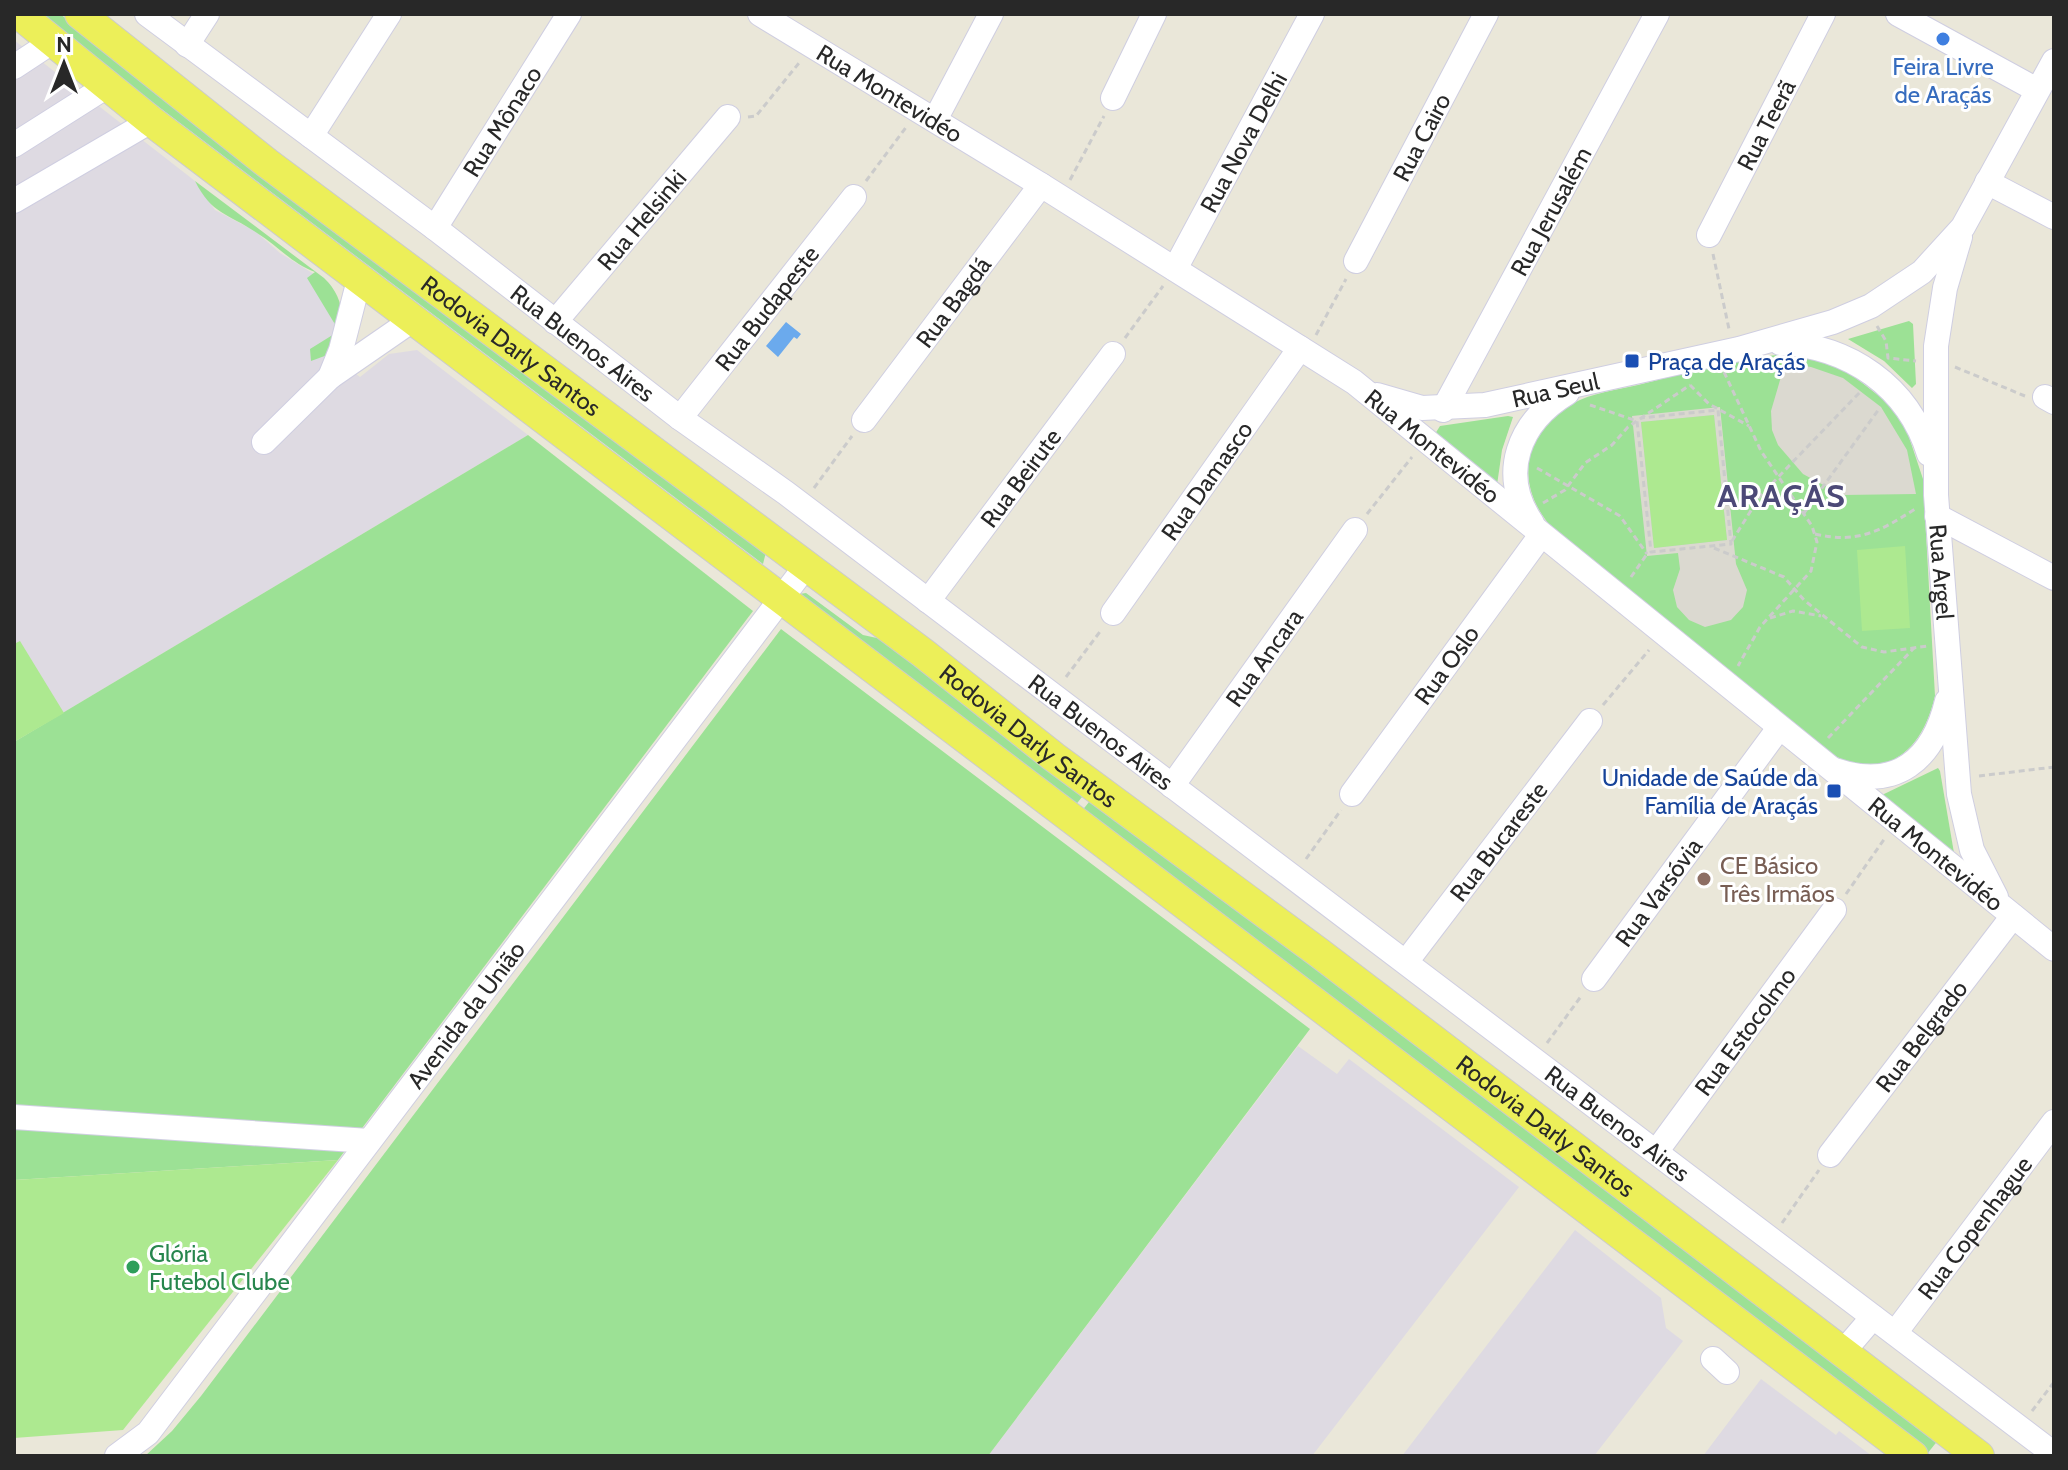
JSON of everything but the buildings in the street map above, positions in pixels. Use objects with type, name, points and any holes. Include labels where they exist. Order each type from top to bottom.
[{"type":"main road","name":"Rodovia Darly Santos","points":[[19,14],[151,121],[360,276],[1913,1456]]},
{"type":"main road","name":"Rodovia Darly Santos","points":[[91,18],[267,163],[806,566],[1979,1456]]},
{"type":"street","name":"Rua Buenos Aires","points":[[147,14],[435,228],[680,418],[801,504],[2054,1454]]},
{"type":"street","points":[[187,45],[207,14]]},
{"type":"street","points":[[311,136],[389,14]]},
{"type":"street","name":"Rua Mônaco","points":[[435,228],[569,14]]},
{"type":"street","name":"Rua Montevidéo","points":[[760,14],[1051,191],[1354,382],[1779,728],[1823,753],[1895,822],[2054,949]]},
{"type":"street","points":[[927,115],[991,14]]},
{"type":"street","points":[[1113,98],[1154,14]]},
{"type":"street","name":"Rua Nova Delhi","points":[[1175,269],[1312,14]]},
{"type":"street","name":"Rua Cairo","points":[[1356,261],[1486,14]]},
{"type":"street","name":"Rua Jerusalém","points":[[1443,410],[1657,14]]},
{"type":"street","name":"Rua Teerã","points":[[1709,235],[1823,14]]},
{"type":"street","points":[[1898,14],[2037,90]]},
{"type":"street","points":[[14,67],[52,42]]},
{"type":"street","points":[[1963,227],[2054,61]]},
{"type":"street","points":[[14,145],[107,86]]},
{"type":"street","name":"Rua Helsinki","points":[[555,322],[728,117]]},
{"type":"street","points":[[14,201],[151,121]]},
{"type":"street","points":[[1987,182],[2054,217]]},
{"type":"street","name":"Rua Bagdá","points":[[864,420],[1051,191]]},
{"type":"street","name":"Rua Budapeste","points":[[680,418],[854,197]]},
{"type":"street","name":"Rua Seul","points":[[1354,382],[1404,405],[1443,410],[1583,394],[1731,356],[1870,307],[1922,272],[1963,227]]},
{"type":"street","name":"Rua Argel","points":[[1963,227],[1945,288],[1935,363],[1931,506],[1961,811],[1972,850],[2010,913]]},
{"type":"street","points":[[330,377],[341,350],[360,276]]},
{"type":"street","points":[[264,442],[330,377],[414,319]]},
{"type":"street","points":[[1731,356],[1777,343],[1806,345],[1834,353],[1869,371],[1897,396],[1918,426],[1931,460],[1931,506],[2054,578]]},
{"type":"street","name":"Rua Damasco","points":[[1113,613],[1303,350]]},
{"type":"street","name":"Rua Beirute","points":[[928,601],[1113,354]]},
{"type":"street","points":[[1541,535],[1517,491],[1514,464],[1517,448],[1540,412],[1583,394]]},
{"type":"street","name":"Rua Ancara","points":[[1172,786],[1355,530]]},
{"type":"street","name":"Rua Oslo","points":[[1352,794],[1541,535]]},
{"type":"street","name":"Avenida da União","points":[[117,1456],[148,1433],[806,566]]},
{"type":"street","points":[[1823,753],[1835,770],[1864,777],[1908,769],[1938,729],[1947,698],[1948,666]]},
{"type":"street","name":"Rua Bucareste","points":[[1406,962],[1590,721]]},
{"type":"street","name":"Rua Varsóvia","points":[[1594,979],[1779,728]]},
{"type":"street","name":"Rua Estocolmo","points":[[1656,1152],[1834,910]]},
{"type":"street","name":"Rua Belgrado","points":[[1830,1155],[2010,913]]},
{"type":"street","points":[[14,1117],[369,1141]]},
{"type":"street","name":"Rua Copenhague","points":[[1895,1333],[2054,1122]]},
{"type":"street","points":[[1843,1352],[1873,1317]]},
{"type":"path","points":[[728,117],[756,116],[813,46]]},
{"type":"path","points":[[1051,191],[1113,98]]},
{"type":"path","points":[[854,197],[927,115]]},
{"type":"path","points":[[1709,235],[1731,356],[1749,426],[1815,534],[1815,561],[1795,589],[1767,619],[1726,685]]},
{"type":"path","points":[[1303,350],[1356,261]]},
{"type":"path","points":[[1113,354],[1175,269]]},
{"type":"path","points":[[1870,307],[1886,341],[1888,358],[1950,364],[2019,396],[2049,399]]},
{"type":"path","points":[[1684,378],[1718,410],[1749,426]]},
{"type":"path","points":[[1539,505],[1569,486],[1585,463],[1612,445],[1639,419],[1690,385]]},
{"type":"path","points":[[1731,544],[1751,506],[1865,387]]},
{"type":"path","points":[[1583,394],[1639,419],[1718,410]]},
{"type":"path","points":[[1804,513],[1883,404]]},
{"type":"path","points":[[1718,410],[1731,544]]},
{"type":"path","points":[[1626,584],[1649,553],[1639,419]]},
{"type":"path","points":[[801,504],[864,420]]},
{"type":"path","points":[[1355,530],[1425,441]]},
{"type":"path","points":[[1529,465],[1620,516],[1649,553]]},
{"type":"path","points":[[1815,534],[1849,539],[1868,536],[1931,506]]},
{"type":"path","points":[[1649,553],[1731,544]]},
{"type":"path","points":[[1711,546],[1779,574],[1824,617],[1862,647],[1884,652],[1930,646]]},
{"type":"path","points":[[1767,619],[1793,611],[1824,617]]},
{"type":"path","points":[[1053,695],[1113,613]]},
{"type":"path","points":[[1590,721],[1662,633]]},
{"type":"path","points":[[1823,753],[1914,648]]},
{"type":"path","points":[[1958,777],[2054,767]]},
{"type":"path","points":[[1293,877],[1352,794]]},
{"type":"path","points":[[1834,910],[1895,822]]},
{"type":"path","points":[[1534,1060],[1594,979]]},
{"type":"path","points":[[1770,1239],[1830,1155]]},
{"type":"path","points":[[2020,1428],[2054,1382]]},
{"type":"shaded area","points":[[14,40],[195,181],[215,210],[255,231],[280,253],[330,284],[342,309],[328,352],[360,377],[389,354],[417,350],[528,435],[14,742]]},
{"type":"shaded area","points":[[1785,363],[1811,367],[1843,378],[1881,407],[1907,450],[1916,494],[1842,495],[1803,474],[1778,445],[1772,430],[1771,411]]},
{"type":"shaded area","points":[[1720,407],[1736,564],[1747,590],[1743,607],[1731,620],[1705,627],[1689,620],[1677,607],[1673,590],[1680,569],[1678,553],[1647,556],[1632,416]],"holes":[[[1714,415],[1727,540],[1654,548],[1641,422]]]},
{"type":"shaded area","points":[[1298,1046],[1337,1074],[1349,1059],[1519,1187],[1312,1456],[988,1456]]},
{"type":"shaded area","points":[[1575,1230],[1661,1298],[1666,1328],[1683,1341],[1594,1456],[1402,1456]]},
{"type":"shaded area","points":[[1761,1379],[1836,1435],[1839,1431],[1872,1456],[1703,1456]]},
{"type":"green space","points":[[36,14],[60,14],[767,548],[763,564]]},
{"type":"green space","points":[[195,181],[324,278],[331,286],[342,314],[339,333],[328,352],[330,354],[311,361],[310,349],[339,331],[307,278],[315,272],[214,207]]},
{"type":"green space","points":[[1909,321],[1913,324],[1916,384],[1912,388],[1884,361],[1848,339]]},
{"type":"green space","points":[[1777,355],[1813,359],[1847,371],[1888,403],[1907,431],[1923,479],[1935,696],[1921,733],[1911,747],[1884,763],[1867,765],[1849,762],[1829,753],[1556,532],[1533,498],[1529,463],[1533,446],[1555,416],[1572,404],[1596,394],[1707,367]]},
{"type":"green space","points":[[1714,415],[1727,540],[1654,548],[1641,422]]},
{"type":"green space","points":[[1513,417],[1502,450],[1497,485],[1435,434],[1440,426]]},
{"type":"green space","points":[[528,435],[753,611],[338,1160],[14,1180],[14,742]]},
{"type":"green space","points":[[1905,546],[1910,628],[1862,631],[1857,550]]},
{"type":"green space","points":[[806,593],[863,635],[886,640],[1086,792],[1074,807],[799,594]]},
{"type":"green space","points":[[781,629],[1310,1029],[988,1456],[145,1456],[172,1431],[201,1396]]},
{"type":"green space","points":[[20,641],[64,713],[14,742],[14,644]]},
{"type":"green space","points":[[1938,768],[1940,771],[1954,853],[1882,795]]},
{"type":"green space","points":[[1093,797],[1939,1439],[1927,1454],[1081,812]]},
{"type":"green space","name":"Glória Futebol Clube","points":[[338,1160],[123,1430],[14,1438],[14,1180]]},
{"type":"water","points":[[786,322],[801,334],[797,339],[794,337],[778,357],[766,346]]},
{"type":"place","name":"Feira Livre de Araçás","points":[[1943,39]]},
{"type":"place","name":"Praça de Araçás","points":[[1632,361]]},
{"type":"place","name":"Unidade de Saúde da Família de Araçás","points":[[1834,791]]},
{"type":"place","name":"CE Básico Três Irmãos","points":[[1704,879]]},
{"type":"place","name":"Glória Futebol Clube","points":[[133,1267]]},
{"type":"district","name":"ARAÇÁS","points":[[1782,495]]}]
